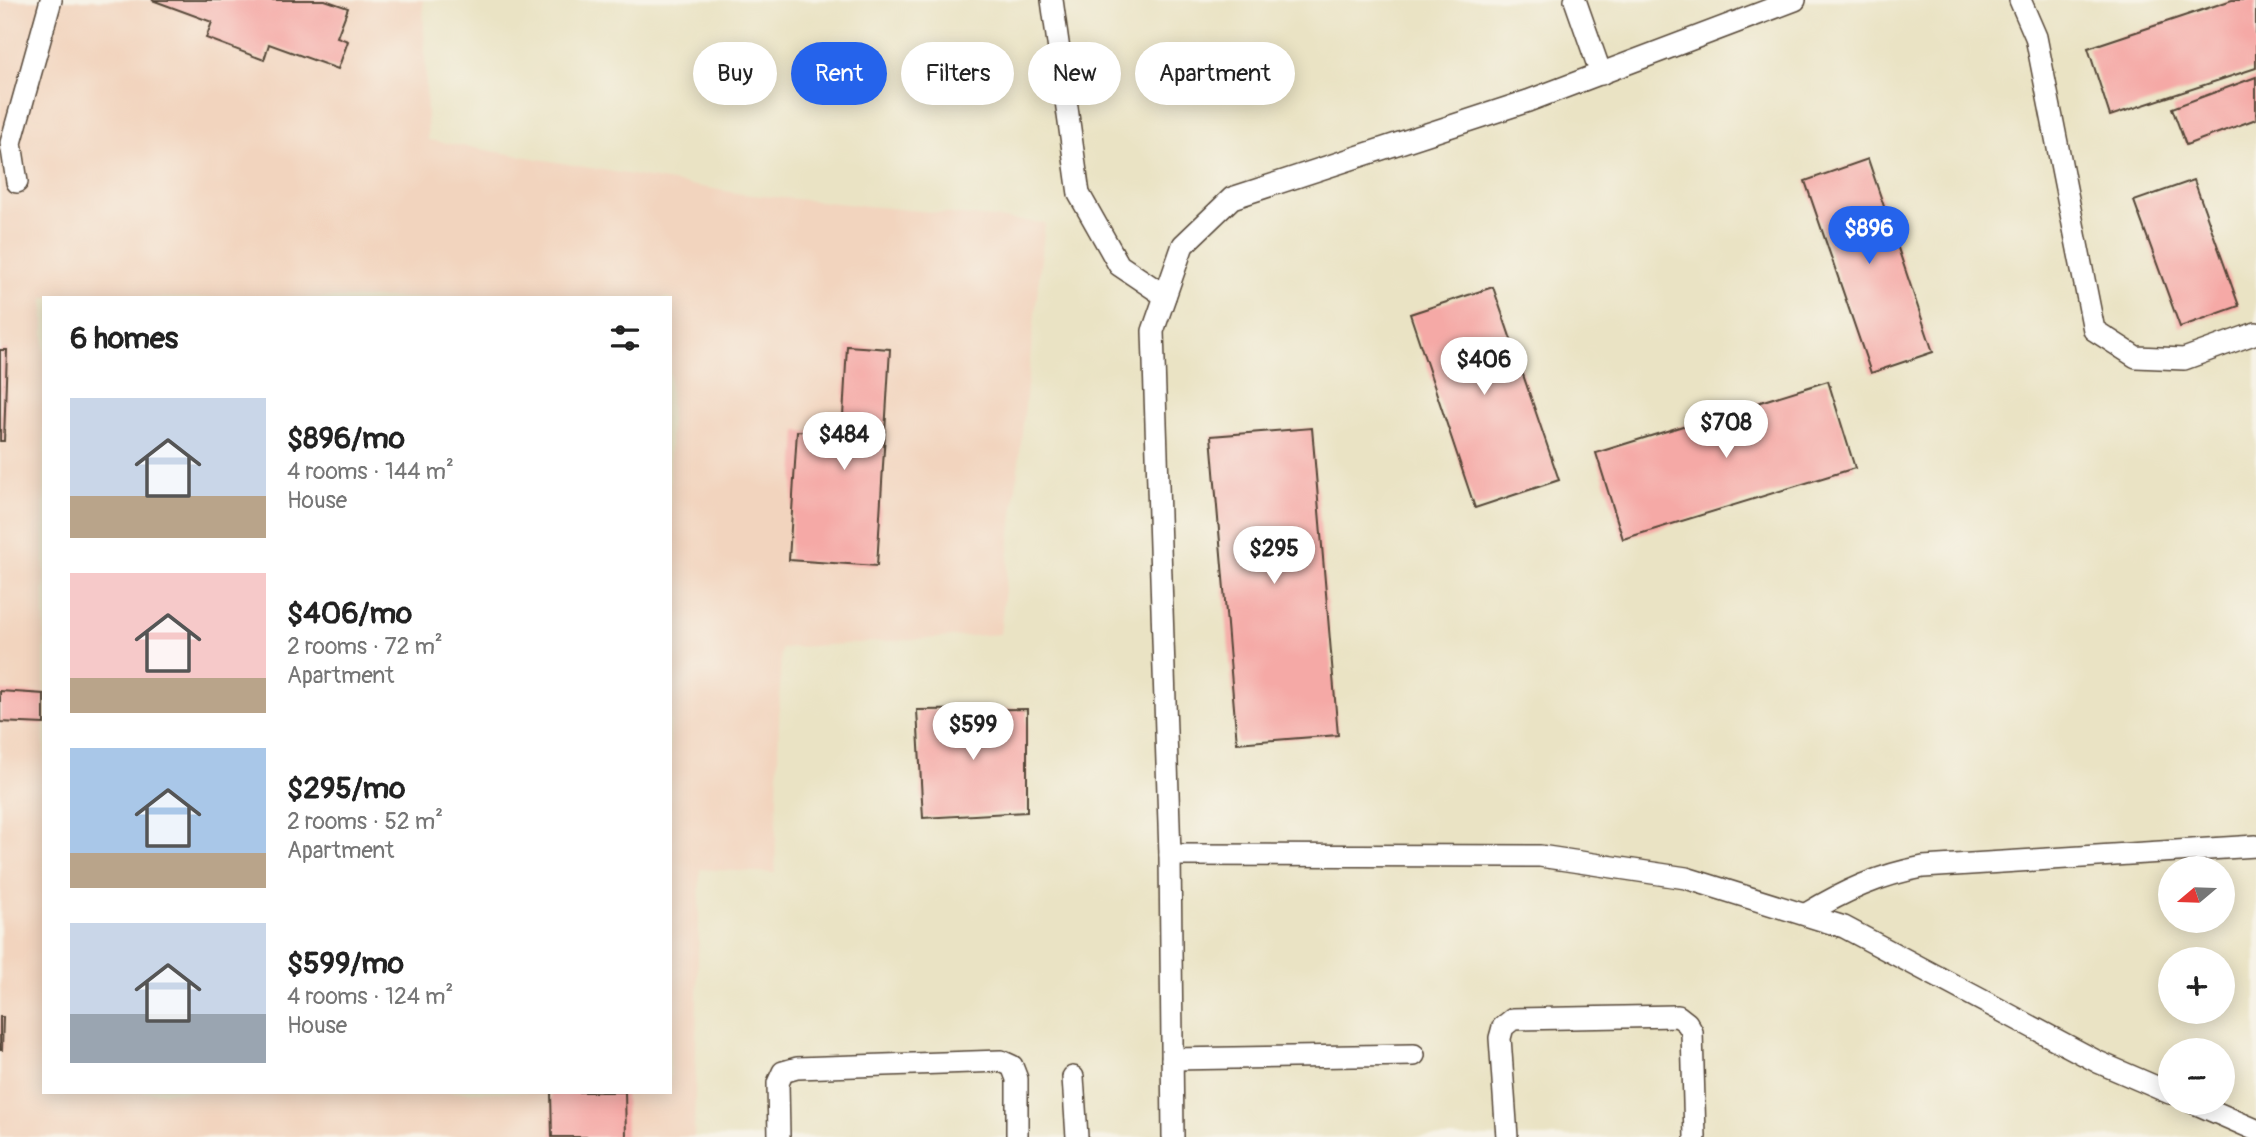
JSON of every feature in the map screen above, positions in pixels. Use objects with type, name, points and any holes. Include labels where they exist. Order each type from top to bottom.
[{"type":"lane","points":[[17,182],[11,143],[51,0]]},
{"type":"lane","points":[[1052,0],[1079,194],[1119,265],[1165,296]]},
{"type":"lane","points":[[1575,0],[1601,74]]},
{"type":"lane","points":[[1173,1137],[1170,855],[1153,331],[1183,245],[1232,198],[1528,101],[1795,0]]},
{"type":"lane","points":[[2021,0],[2036,37],[2094,330],[2136,357],[2184,359],[2256,333]]},
{"type":"lane","points":[[1805,914],[1850,888],[1887,873],[1923,867],[2256,846]]},
{"type":"lane","points":[[1170,855],[1540,856],[1686,878],[1844,926],[2098,1062],[2158,1088]]},
{"type":"lane","points":[[1507,1137],[1500,1038],[1503,1027],[1513,1018],[1678,1016],[1687,1023],[1692,1032],[1695,1137]]},
{"type":"lane","points":[[1172,1059],[1414,1055]]},
{"type":"lane","points":[[779,1137],[778,1083],[783,1072],[797,1068],[1001,1061],[1012,1066],[1017,1079],[1017,1137]]},
{"type":"lane","points":[[1073,1077],[1077,1137]]},
{"type":"lane","points":[[2222,1115],[2256,1130]]},
{"type":"shaded area","points":[[0,0],[423,0],[428,140],[742,194],[1045,223],[1000,634],[781,648],[775,873],[700,869],[694,1137],[0,1137]]},
{"type":"building","points":[[152,0],[325,0],[348,8],[337,37],[348,41],[338,69],[269,44],[264,60],[206,38],[212,22]]},
{"type":"building","points":[[2232,0],[2256,0],[2256,68],[2110,116],[2088,48]]},
{"type":"building","points":[[2256,77],[2256,119],[2186,145],[2172,108]]},
{"type":"building","points":[[1868,159],[1933,352],[1871,373],[1805,181]]},
{"type":"building","points":[[2194,180],[2239,306],[2180,327],[2134,201]]},
{"type":"building","points":[[1493,287],[1559,480],[1475,508],[1410,314]]},
{"type":"building","points":[[847,346],[890,349],[877,566],[789,560],[797,431],[842,434]]},
{"type":"building","points":[[0,350],[7,350],[4,441],[0,441]]},
{"type":"building","points":[[1828,381],[1855,468],[1623,539],[1596,453]]},
{"type":"building","points":[[1312,428],[1338,735],[1237,743],[1211,436]]},
{"type":"building","points":[[0,691],[42,694],[42,724],[0,722]]},
{"type":"building","points":[[1027,709],[1027,812],[923,818],[917,710]]},
{"type":"building","points":[[0,1017],[3,1017],[2,1050],[0,1050]]},
{"type":"building","points":[[551,1094],[625,1094],[626,1137],[552,1137]]}]
